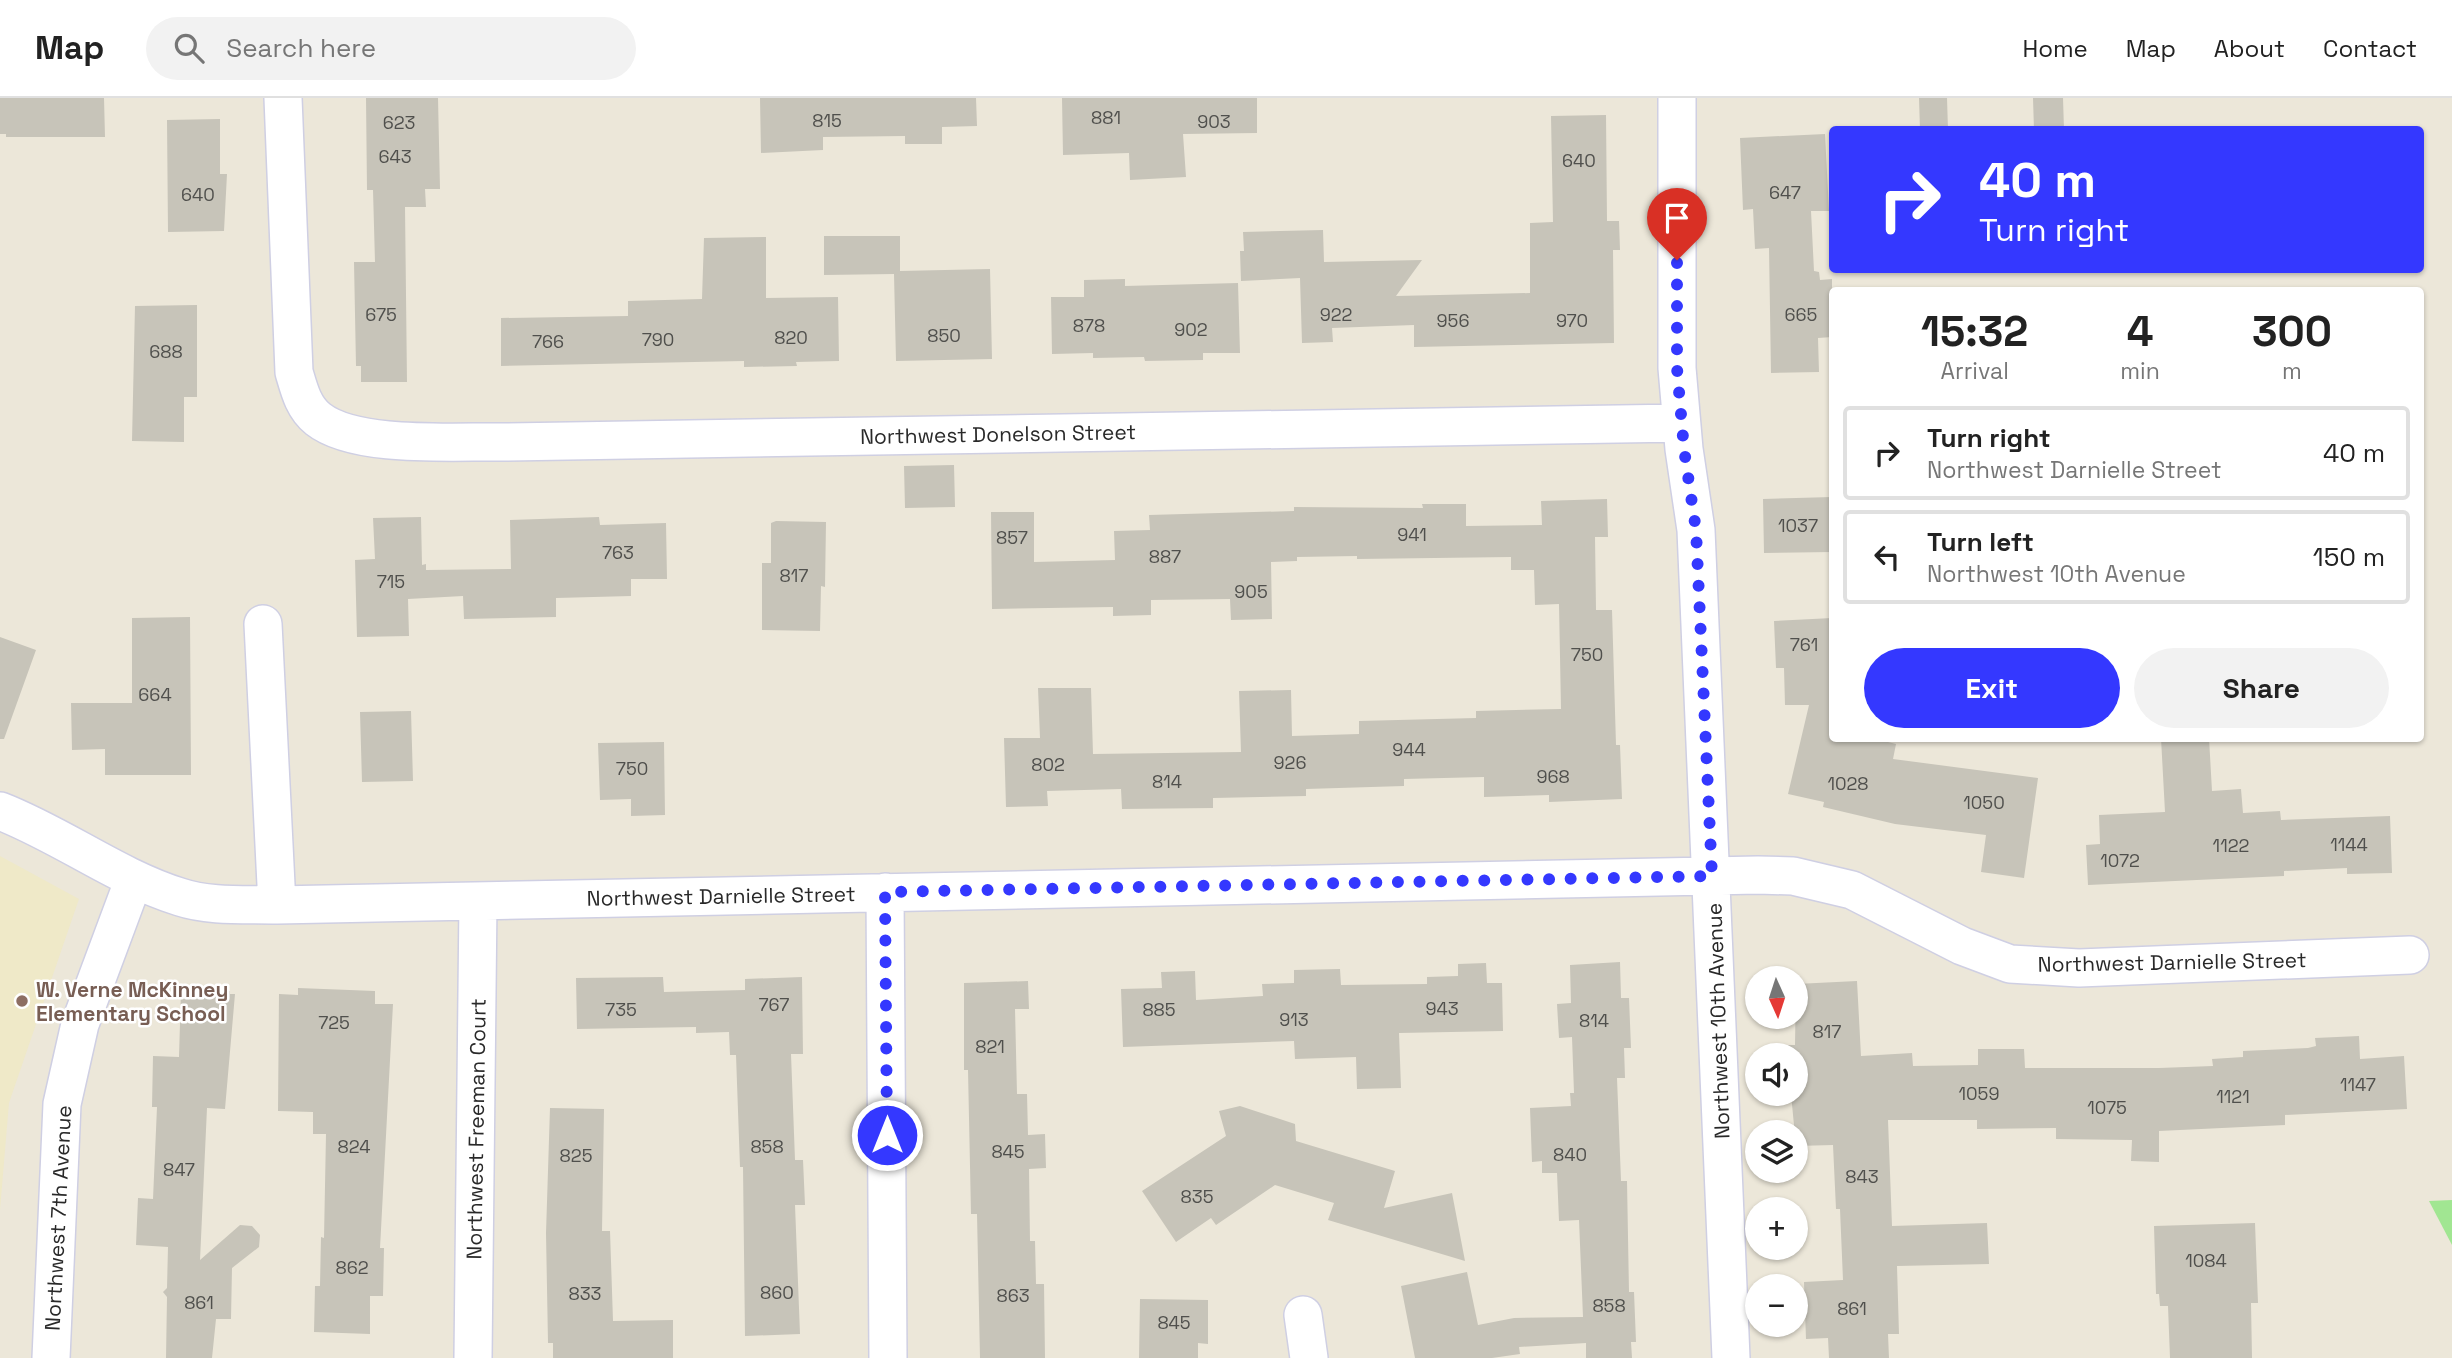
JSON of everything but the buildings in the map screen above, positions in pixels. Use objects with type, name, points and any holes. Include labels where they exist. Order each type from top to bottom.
[{"type":"street","name":"Northwest Donelson Street","points":[[283,98],[294,372],[307,406],[319,419],[354,435],[406,441],[504,442],[1681,423]]},
{"type":"street","name":"Northwest 10th Avenue","points":[[1677,98],[1677,368],[1681,423],[1696,530],[1731,1358]]},
{"type":"street","points":[[263,624],[277,905]]},
{"type":"street","name":"Northwest Darnielle Street","points":[[0,811],[134,879],[182,898],[277,905],[1793,876],[1852,890],[1962,946],[2010,964],[2079,968],[2410,955]]},
{"type":"street","name":"Northwest 7th Avenue","points":[[51,1358],[58,1146],[62,1104],[80,1024],[134,879]]},
{"type":"street","points":[[885,892],[888,1358]]},
{"type":"street","name":"Northwest Freeman Court","points":[[473,1358],[478,901]]},
{"type":"street","points":[[1303,1315],[1309,1358]]},
{"type":"shaded area","name":"W. Verne McKinney Elementary School","points":[[0,856],[79,899],[9,1103],[0,1210]]},
{"type":"green space","points":[[2452,1200],[2452,1245],[2429,1201]]},
{"type":"place","name":"W. Verne McKinney Elementary School","points":[[22,1001]]},
{"type":"route","points":[[887,1135],[885,892],[1712,876],[1696,530],[1684,449],[1677,368],[1677,260]]}]
